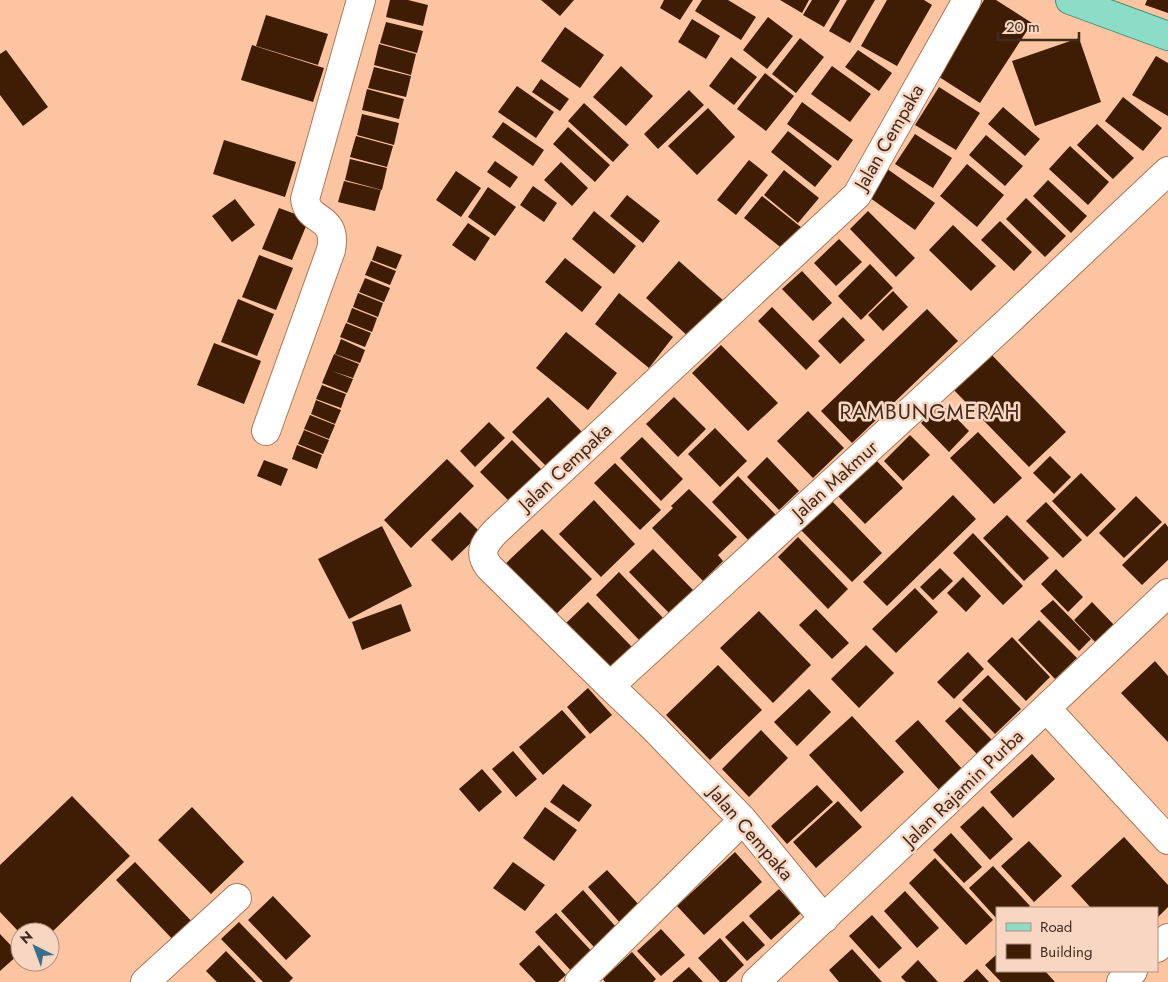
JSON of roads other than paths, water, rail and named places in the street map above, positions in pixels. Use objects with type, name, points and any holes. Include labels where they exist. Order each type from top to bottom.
[{"type":"main road","points":[[1070,0],[1168,36]]},
{"type":"street","points":[[266,431],[331,250],[332,232],[310,211],[305,199],[361,0]]},
{"type":"street","name":"Jalan Cempaka","points":[[824,919],[743,820],[655,728],[489,567],[484,560],[483,551],[487,541],[857,194],[967,0]]},
{"type":"street","name":"Jalan Makmur","points":[[610,686],[995,334],[1168,171]]},
{"type":"street","name":"Jalan Rajamin Purba","points":[[756,982],[1168,593]]},
{"type":"street","points":[[1046,708],[1168,840]]},
{"type":"street","points":[[579,982],[743,820]]},
{"type":"street","points":[[145,982],[237,898]]},
{"type":"street","points":[[1158,947],[1168,938]]},
{"type":"street","points":[[1121,982],[1132,972]]},
{"type":"district","name":"RAMBUNGMERAH","points":[[930,412]]}]
